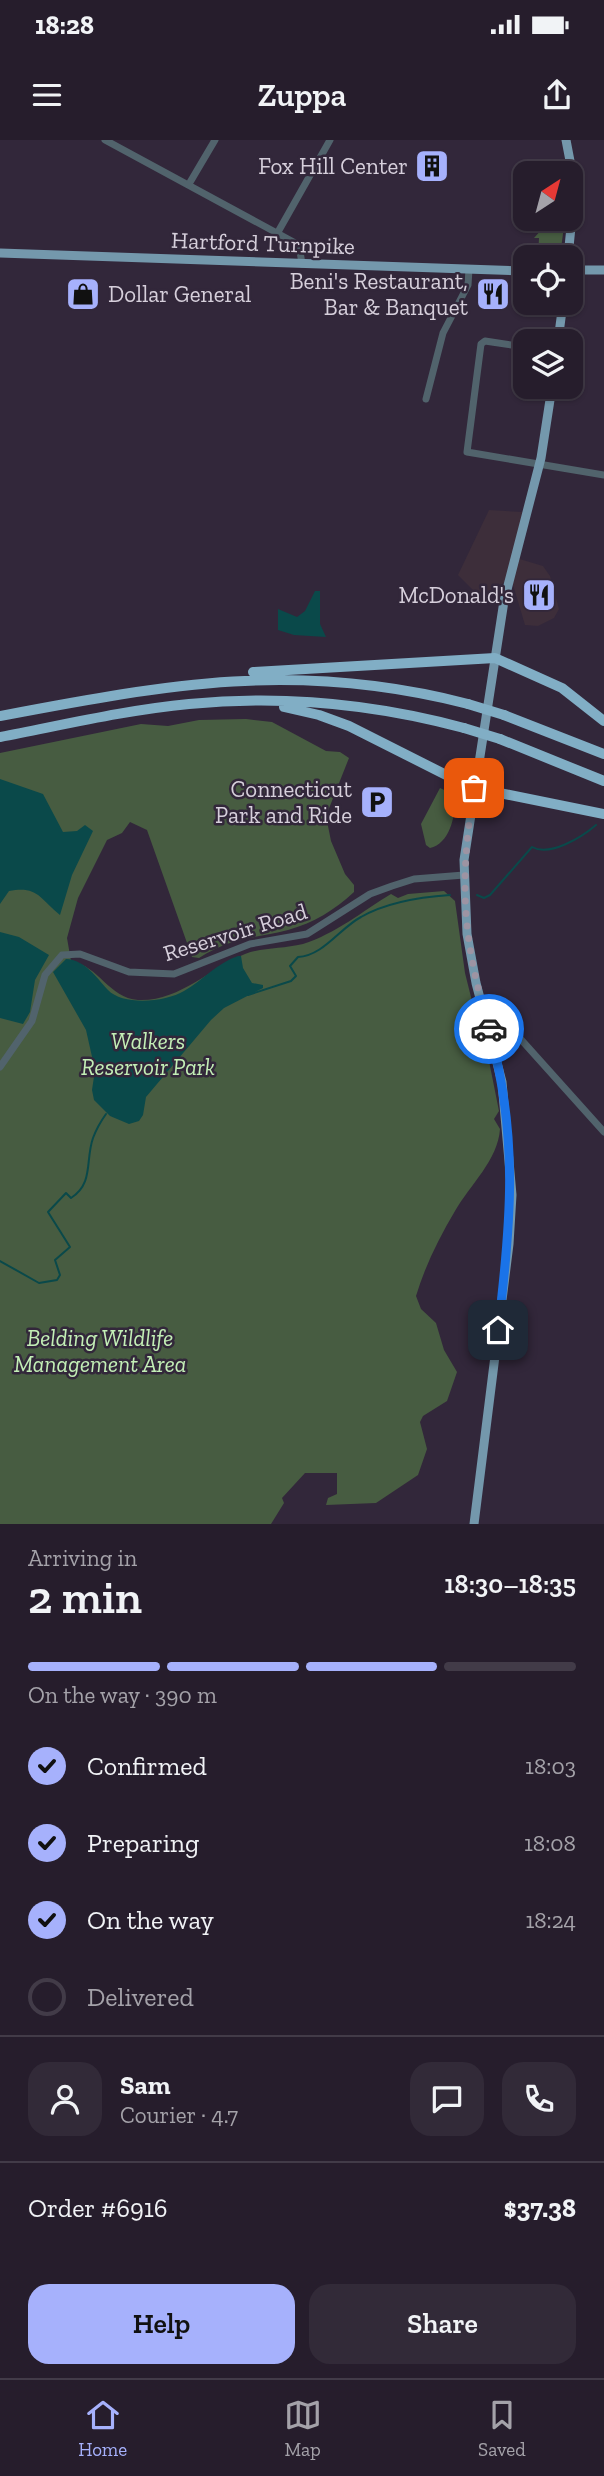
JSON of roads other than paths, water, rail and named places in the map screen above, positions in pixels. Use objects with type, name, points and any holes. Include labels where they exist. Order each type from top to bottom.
[{"type":"highway","points":[[206,681],[231,673],[495,658],[562,688],[604,720]]},
{"type":"highway","points":[[0,716],[135,690],[206,681],[263,678],[335,681],[407,691],[468,704],[604,754]]},
{"type":"highway","points":[[248,701],[327,717],[474,788],[604,814]]},
{"type":"highway","points":[[0,737],[156,708],[248,701],[356,706],[464,728],[500,739],[604,781]]},
{"type":"main road","points":[[566,140],[575,189],[569,245]]},
{"type":"main road","name":"Hartford Turnpike","points":[[0,253],[513,271]]},
{"type":"main road","points":[[583,271],[604,270]]},
{"type":"main road","points":[[474,1524],[509,1244],[512,1195],[506,1108],[469,948],[464,875],[474,788],[510,573],[539,466],[550,399]]},
{"type":"street","points":[[106,140],[299,245],[302,264]]},
{"type":"street","points":[[190,184],[215,140]]},
{"type":"street","points":[[278,232],[330,140]]},
{"type":"street","points":[[426,398],[443,333],[468,285],[469,269]]},
{"type":"street","points":[[513,345],[485,341],[481,344],[466,445],[471,455],[604,475]]},
{"type":"street","name":"Reservoir Road","points":[[0,1067],[32,1021],[45,975],[62,955],[80,954],[129,972],[174,974],[250,944],[307,934],[360,900],[392,886],[414,879],[464,875]]},
{"type":"street","points":[[487,1022],[509,1026],[604,1132]]},
{"type":"waterway","points":[[477,895],[484,898],[490,895],[532,847],[556,848],[583,835],[596,825]]},
{"type":"waterway","points":[[248,995],[291,981],[296,976],[290,966],[298,957],[315,952],[353,922],[371,912],[404,901],[450,895]]},
{"type":"waterway","points":[[0,1261],[39,1283],[57,1280],[60,1275],[55,1260],[70,1247],[48,1212],[66,1193],[71,1198],[83,1186],[93,1138],[106,1114]]},
{"type":"place","name":"Fox Hill Center","points":[[432,166]]},
{"type":"place","name":"Dollar General","points":[[83,294]]},
{"type":"place","name":"Beni's Restaurant, Bar & Banquet","points":[[493,294]]},
{"type":"place","name":"McDonald's","points":[[539,595]]},
{"type":"place","name":"Connecticut Park and Ride","points":[[377,802]]},
{"type":"park label","name":"Walkers Reservoir Park","points":[[148,1054]]},
{"type":"park label","name":"Belding Wildlife Management Area","points":[[100,1351]]}]
